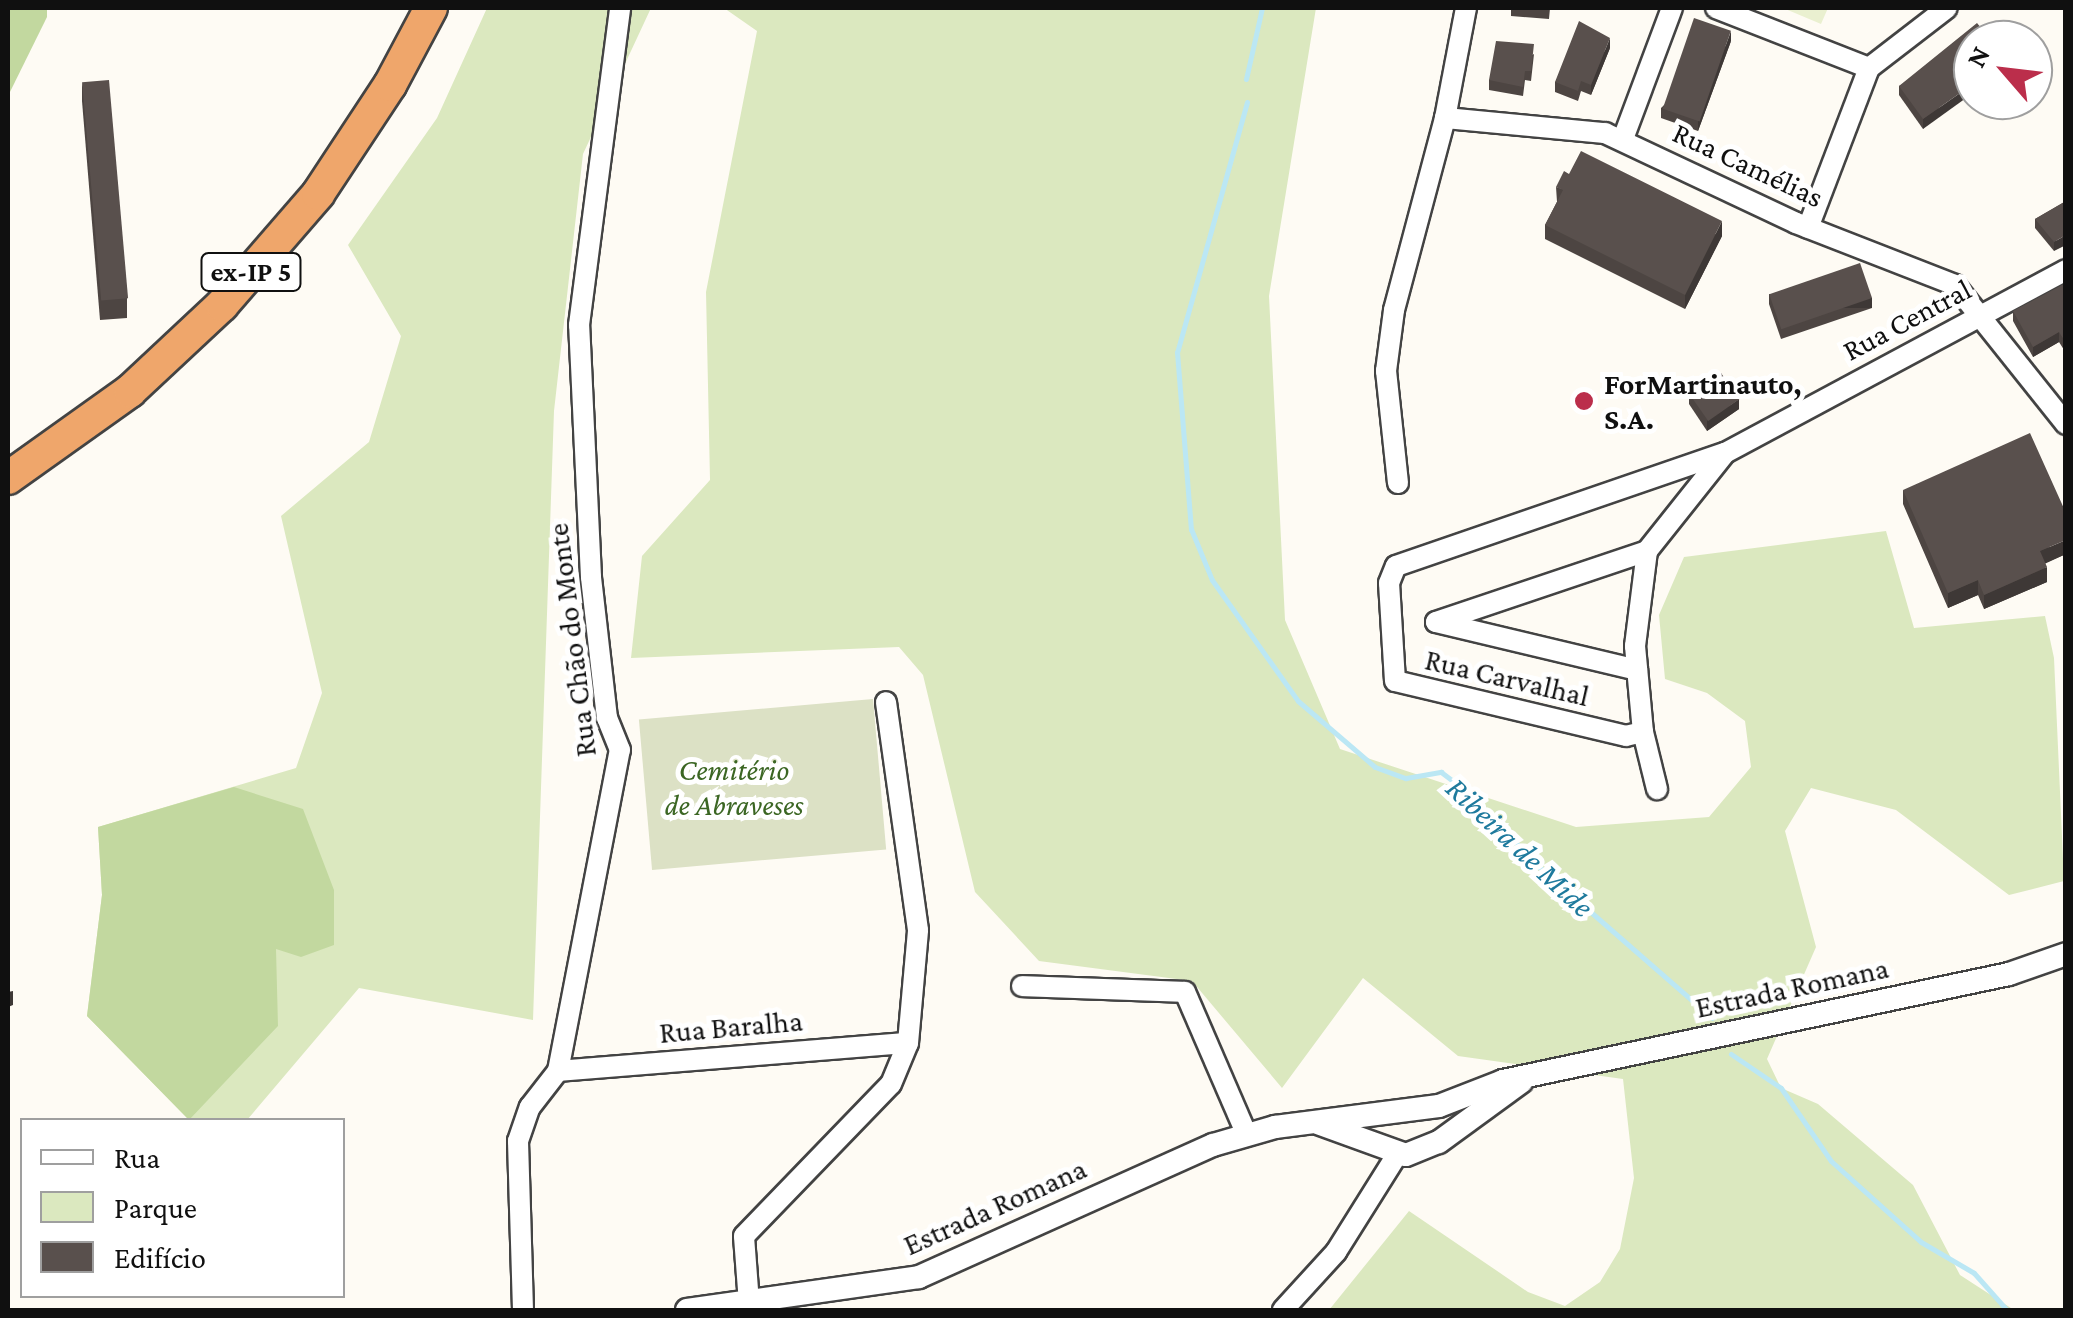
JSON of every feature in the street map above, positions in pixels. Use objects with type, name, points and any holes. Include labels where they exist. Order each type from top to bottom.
[{"type":"highway","name":"ex-IP 5","points":[[8,478],[130,391],[222,306],[318,194],[390,85],[431,8]]},
{"type":"street","name":"Rua Chão do Monte","points":[[523,1310],[518,1141],[530,1107],[558,1071],[620,750],[606,718],[591,577],[579,325],[620,8]]},
{"type":"street","points":[[1398,483],[1388,356],[1394,310],[1445,118],[1466,8]]},
{"type":"street","points":[[1622,139],[1672,8]]},
{"type":"street","points":[[1716,8],[1869,68]]},
{"type":"street","points":[[1808,228],[1869,68],[1947,8]]},
{"type":"street","name":"Rua Camélias","points":[[1445,118],[1622,139],[1808,228],[1955,284],[2066,424]]},
{"type":"street","name":"Rua Central","points":[[1725,452],[2066,270]]},
{"type":"street","points":[[1637,670],[1436,622],[1647,551],[1725,452]]},
{"type":"street","name":"Rua Carvalhal","points":[[1647,551],[1637,670],[1643,732],[1626,736],[1395,681],[1389,583],[1396,566],[1725,452]]},
{"type":"street","points":[[749,1304],[744,1236],[891,1084],[908,1043],[918,930],[886,702]]},
{"type":"street","points":[[1643,732],[1658,789]]},
{"type":"street","name":"Estrada Romana","points":[[687,1310],[919,1277],[1247,1135],[1440,1106],[1529,1076],[2009,974],[2066,954]]},
{"type":"street","points":[[1022,986],[1185,992],[1247,1135]]},
{"type":"street","name":"Rua Baralha","points":[[558,1071],[908,1043]]},
{"type":"street","name":"Estrada Romana","points":[[1398,1153],[1439,1142],[1529,1076]]},
{"type":"street","points":[[1283,1310],[1336,1252],[1398,1153],[1317,1123]]},
{"type":"green space","points":[[8,8],[47,8],[47,17],[8,96]]},
{"type":"green space","points":[[487,8],[651,8],[583,154],[554,411],[533,1020],[359,988],[249,1118],[187,1118],[87,1016],[102,895],[98,827],[296,768],[322,693],[281,516],[369,442],[401,336],[348,245],[437,118]]},
{"type":"green space","points":[[724,8],[1316,8],[1269,296],[1285,620],[1340,749],[1576,827],[1709,817],[1751,767],[1745,721],[1707,693],[1665,679],[1659,615],[1684,557],[1886,531],[1914,628],[2045,616],[2054,658],[2064,881],[2009,895],[1896,810],[1811,788],[1785,831],[1816,947],[1767,1059],[1781,1088],[1818,1104],[1913,1185],[1960,1275],[2014,1310],[1329,1310],[1409,1211],[1528,1292],[1565,1306],[1600,1282],[1620,1249],[1634,1178],[1623,1079],[1458,1056],[1363,978],[1282,1088],[1192,981],[1039,961],[975,892],[923,675],[899,647],[631,658],[642,556],[710,480],[706,292],[757,31]]},
{"type":"green space","points":[[1783,8],[1828,8],[1821,24]]},
{"type":"green space","name":"Cemitério de Abraveses","points":[[873,699],[886,849],[652,870],[639,719]]},
{"type":"green space","points":[[234,787],[303,809],[334,890],[334,945],[301,957],[276,949],[278,1026],[191,1118],[87,1016],[102,895],[98,827]]},
{"type":"building","points":[[1694,18],[1731,31],[1700,121],[1663,109]]},
{"type":"building","points":[[1579,21],[1610,38],[1591,85],[1581,81],[1578,91],[1555,82]]},
{"type":"building","points":[[1496,41],[1534,44],[1531,71],[1525,71],[1523,87],[1489,80]]},
{"type":"building","points":[[1953,42],[1953,98],[1923,119],[1899,86]]},
{"type":"building","points":[[109,80],[128,298],[101,301],[82,82]]},
{"type":"building","points":[[1581,151],[1722,221],[1685,295],[1545,225],[1563,190],[1556,187],[1564,171],[1569,174]]},
{"type":"building","points":[[2066,201],[2066,235],[2054,242],[2035,219]]},
{"type":"building","points":[[1860,263],[1872,298],[1781,329],[1769,294]]},
{"type":"building","points":[[2066,283],[2066,343],[2059,332],[2033,347],[2013,311]]},
{"type":"building","points":[[1721,373],[1739,399],[1708,421],[1690,395]]},
{"type":"building","points":[[2030,433],[2066,513],[2066,540],[2040,551],[2047,567],[1984,595],[1978,580],[1948,593],[1903,490]]},
{"type":"waterway","name":"Ribeira de Mide","points":[[1246,79],[1262,8]]},
{"type":"waterway","name":"Ribeira de Mide","points":[[1247,102],[1177,352],[1191,529],[1212,580],[1298,701],[1375,767],[1406,778],[1441,772],[1468,792],[1538,866],[1712,1018]]},
{"type":"waterway","name":"Ribeira de Mide","points":[[1731,1054],[1781,1088],[1831,1161],[1921,1242],[1974,1273],[2007,1310]]},
{"type":"place","name":"ForMartinauto, S.A.","points":[[1584,401]]}]
